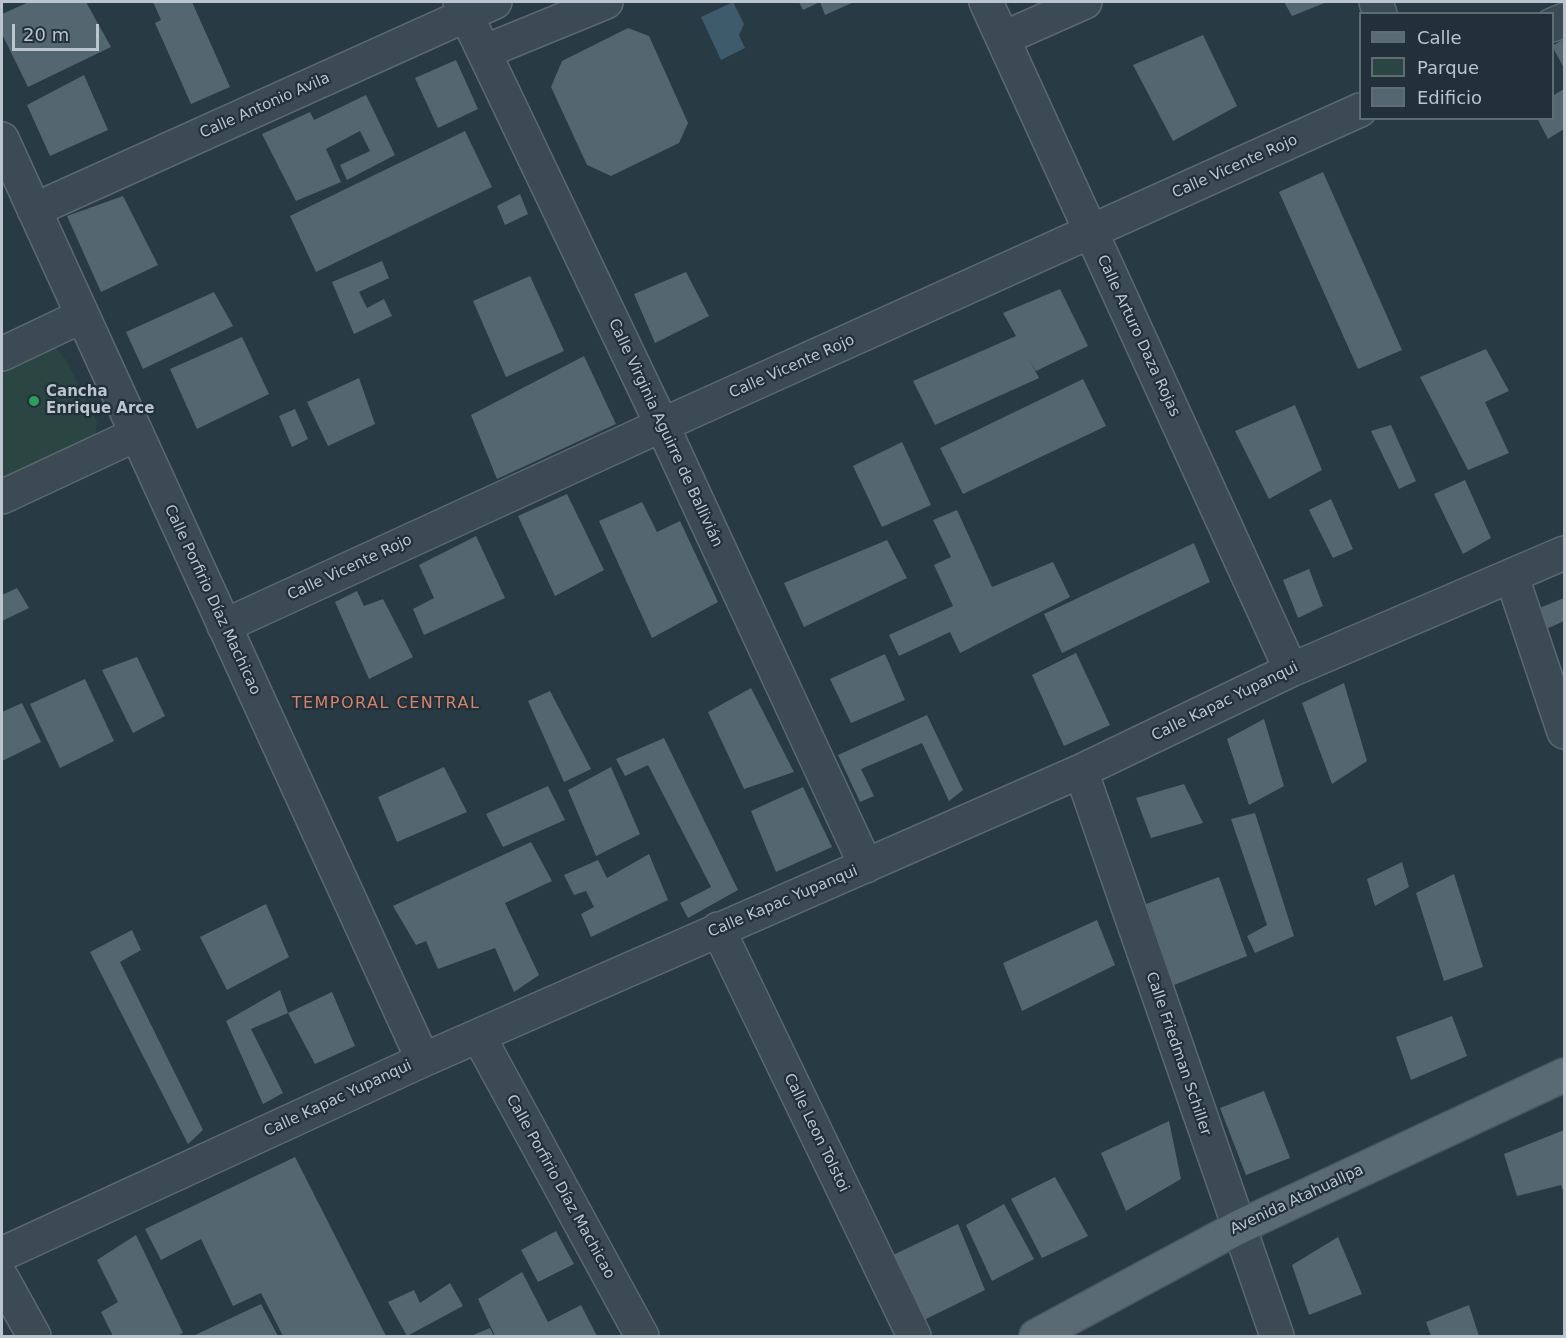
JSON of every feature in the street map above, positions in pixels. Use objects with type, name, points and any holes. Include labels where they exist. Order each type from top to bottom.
[{"type":"main road","name":"Avenida Atahuallpa","points":[[1036,1336],[1237,1228],[1564,1075]]},
{"type":"street","points":[[484,52],[606,2]]},
{"type":"street","name":"Calle Arturo Daza Rojas","points":[[986,2],[1291,670]]},
{"type":"street","points":[[1004,38],[1085,2]]},
{"type":"street","name":"Calle Virginia Aguirre de Ballivián","points":[[474,6],[484,52],[662,425],[866,866]]},
{"type":"street","name":"Calle Antonio Avila","points":[[34,210],[474,6]]},
{"type":"street","name":"Calle Vicente Rojo","points":[[224,626],[662,425],[1359,110]]},
{"type":"street","name":"Calle Porfirio Díaz Machicao","points":[[2,139],[423,1060]]},
{"type":"street","points":[[2,354],[82,316]]},
{"type":"street","points":[[2,498],[137,435]]},
{"type":"street","name":"Calle Kapac Yupanqui","points":[[2,1254],[423,1060],[1081,771],[1291,670],[1564,553]]},
{"type":"street","points":[[1512,577],[1564,732]]},
{"type":"street","name":"Calle Friedman Schiller","points":[[1081,771],[1237,1228],[1277,1336]]},
{"type":"street","name":"Calle Leon Tolstoi","points":[[718,929],[914,1336]]},
{"type":"street","name":"Calle Porfirio Díaz Machicao","points":[[479,1037],[642,1336]]},
{"type":"street","points":[[2,1278],[34,1336]]},
{"type":"green space","points":[[54,346],[66,360],[97,422],[94,438],[2,484],[2,365]]},
{"type":"water","points":[[733,2],[744,24],[739,35],[745,48],[721,60],[701,17]]},
{"type":"building","points":[[29,2],[86,2],[111,47],[28,87],[2,34],[2,14]]},
{"type":"building","points":[[153,2],[192,2],[230,87],[191,104],[155,23],[161,20]]},
{"type":"building","points":[[799,2],[820,2],[803,10]]},
{"type":"building","points":[[820,2],[854,2],[825,15]]},
{"type":"building","points":[[1284,2],[1327,2],[1292,16]]},
{"type":"building","points":[[628,28],[649,36],[688,123],[679,143],[611,176],[587,165],[551,87],[562,61]]},
{"type":"building","points":[[1203,35],[1237,106],[1173,141],[1133,65]]},
{"type":"building","points":[[1564,39],[1564,68],[1554,50],[1554,45]]},
{"type":"building","points":[[456,60],[478,109],[438,128],[415,78]]},
{"type":"building","points":[[84,75],[108,130],[50,156],[27,105]]},
{"type":"building","points":[[1564,89],[1564,129],[1548,139],[1538,120],[1554,120],[1554,95]]},
{"type":"building","points":[[366,95],[395,155],[347,180],[340,165],[370,151],[360,131],[326,149],[341,182],[296,201],[262,134],[310,112],[314,120]]},
{"type":"building","points":[[465,131],[492,187],[316,272],[290,216]]},
{"type":"building","points":[[1323,172],[1402,350],[1358,369],[1279,192]]},
{"type":"building","points":[[520,194],[528,214],[505,225],[497,206]]},
{"type":"building","points":[[123,196],[158,265],[101,292],[67,216]]},
{"type":"building","points":[[382,261],[389,278],[359,292],[367,308],[384,299],[392,316],[354,334],[332,282]]},
{"type":"building","points":[[686,272],[709,316],[655,343],[634,294]]},
{"type":"building","points":[[530,276],[564,351],[506,377],[473,301]]},
{"type":"building","points":[[1060,289],[1088,346],[1036,371],[1029,359],[1039,378],[935,425],[913,381],[1016,336],[1003,313]]},
{"type":"building","points":[[214,292],[233,326],[143,369],[126,332]]},
{"type":"building","points":[[242,337],[269,394],[197,429],[170,369]]},
{"type":"building","points":[[1486,349],[1509,391],[1485,402],[1509,453],[1468,470],[1420,377]]},
{"type":"building","points":[[584,356],[616,424],[497,479],[471,415]]},
{"type":"building","points":[[359,378],[375,424],[328,446],[307,402]]},
{"type":"building","points":[[1083,379],[1106,426],[963,494],[940,448]]},
{"type":"building","points":[[1295,405],[1322,470],[1269,499],[1235,431]]},
{"type":"building","points":[[295,409],[308,439],[292,447],[279,416]]},
{"type":"building","points":[[1391,425],[1416,481],[1399,489],[1371,431]]},
{"type":"building","points":[[902,442],[931,505],[882,527],[853,466]]},
{"type":"building","points":[[1465,480],[1491,538],[1463,554],[1434,494]]},
{"type":"building","points":[[567,494],[604,570],[555,596],[518,516]]},
{"type":"building","points":[[1331,499],[1353,549],[1333,558],[1309,510]]},
{"type":"building","points":[[642,502],[657,532],[680,521],[718,602],[652,638],[599,521]]},
{"type":"building","points":[[957,510],[992,587],[1053,562],[1070,597],[960,653],[950,632],[899,656],[889,635],[953,606],[934,565],[951,557],[933,520]]},
{"type":"building","points":[[476,536],[505,598],[424,635],[413,609],[434,598],[419,565]]},
{"type":"building","points":[[887,540],[907,578],[804,627],[784,583]]},
{"type":"building","points":[[1194,543],[1210,582],[1062,653],[1044,614]]},
{"type":"building","points":[[1309,569],[1323,606],[1298,618],[1283,580]]},
{"type":"building","points":[[17,588],[29,608],[2,621],[2,595]]},
{"type":"building","points":[[357,591],[364,606],[383,599],[413,657],[369,679],[335,602]]},
{"type":"building","points":[[1564,598],[1564,621],[1544,630],[1537,609]]},
{"type":"building","points":[[1076,653],[1110,725],[1064,746],[1032,675]]},
{"type":"building","points":[[885,654],[905,700],[851,723],[830,679]]},
{"type":"building","points":[[137,657],[165,716],[133,733],[102,670]]},
{"type":"building","points":[[85,679],[114,741],[60,768],[30,704]]},
{"type":"building","points":[[1344,683],[1367,761],[1332,784],[1302,703]]},
{"type":"building","points":[[751,688],[794,772],[744,789],[708,712]]},
{"type":"building","points":[[550,691],[591,769],[564,782],[528,701]]},
{"type":"building","points":[[22,703],[41,742],[2,761],[2,712]]},
{"type":"building","points":[[927,715],[963,790],[949,801],[922,743],[861,769],[874,796],[860,802],[838,755]]},
{"type":"building","points":[[1264,719],[1284,786],[1249,805],[1227,739]]},
{"type":"building","points":[[664,738],[738,890],[688,918],[680,903],[711,887],[648,765],[625,776],[616,759]]},
{"type":"building","points":[[444,767],[467,812],[397,842],[378,797]]},
{"type":"building","points":[[611,767],[640,834],[596,856],[568,790]]},
{"type":"building","points":[[1184,784],[1203,823],[1151,838],[1136,798]]},
{"type":"building","points":[[548,786],[565,820],[503,847],[486,814]]},
{"type":"building","points":[[803,787],[832,847],[776,872],[751,811]]},
{"type":"building","points":[[1255,813],[1294,936],[1255,953],[1247,936],[1267,925],[1231,819]]},
{"type":"building","points":[[531,842],[552,881],[505,903],[539,975],[514,992],[495,948],[438,969],[426,941],[416,945],[393,906]]},
{"type":"building","points":[[649,854],[668,900],[591,937],[581,914],[594,907],[586,891],[574,895],[564,875],[598,860],[607,878]]},
{"type":"building","points":[[1402,862],[1409,887],[1375,906],[1367,879]]},
{"type":"building","points":[[1454,874],[1483,967],[1444,981],[1416,893]]},
{"type":"building","points":[[1219,877],[1247,956],[1174,985],[1146,904]]},
{"type":"building","points":[[266,904],[289,957],[227,990],[200,937]]},
{"type":"building","points":[[1097,920],[1115,965],[1022,1011],[1003,963]]},
{"type":"building","points":[[132,930],[141,950],[120,962],[203,1130],[188,1144],[90,952]]},
{"type":"building","points":[[280,990],[288,1013],[251,1029],[283,1093],[263,1104],[226,1021]]},
{"type":"building","points":[[332,992],[355,1046],[315,1064],[288,1013]]},
{"type":"building","points":[[1452,1016],[1467,1056],[1411,1080],[1396,1037]]},
{"type":"building","points":[[1264,1091],[1290,1158],[1246,1175],[1220,1108]]},
{"type":"building","points":[[1169,1121],[1181,1179],[1126,1211],[1101,1153]]},
{"type":"building","points":[[1564,1130],[1564,1194],[1561,1185],[1517,1196],[1504,1154]]},
{"type":"building","points":[[295,1157],[386,1336],[283,1336],[261,1293],[233,1306],[201,1239],[161,1260],[145,1229]]},
{"type":"building","points":[[1055,1177],[1088,1236],[1042,1258],[1011,1199]]},
{"type":"building","points":[[1004,1204],[1034,1259],[992,1281],[966,1225]]},
{"type":"building","points":[[958,1224],[985,1290],[924,1320],[893,1255]]},
{"type":"building","points":[[556,1231],[574,1264],[538,1282],[521,1250]]},
{"type":"building","points":[[136,1235],[183,1333],[177,1336],[113,1336],[101,1312],[118,1302],[97,1260]]},
{"type":"building","points":[[1338,1237],[1362,1294],[1309,1315],[1292,1265]]},
{"type":"building","points":[[522,1272],[548,1322],[581,1305],[597,1336],[495,1336],[478,1299]]},
{"type":"building","points":[[450,1283],[463,1306],[407,1336],[388,1302],[414,1290],[420,1303]]},
{"type":"building","points":[[261,1304],[278,1336],[193,1336]]},
{"type":"building","points":[[1469,1305],[1479,1336],[1431,1336],[1426,1322]]},
{"type":"building","points":[[490,1328],[494,1336],[471,1336]]},
{"type":"place","name":"Cancha Enrique Arce","points":[[34,401]]},
{"type":"district","name":"TEMPORAL CENTRAL","points":[[386,704]]}]
